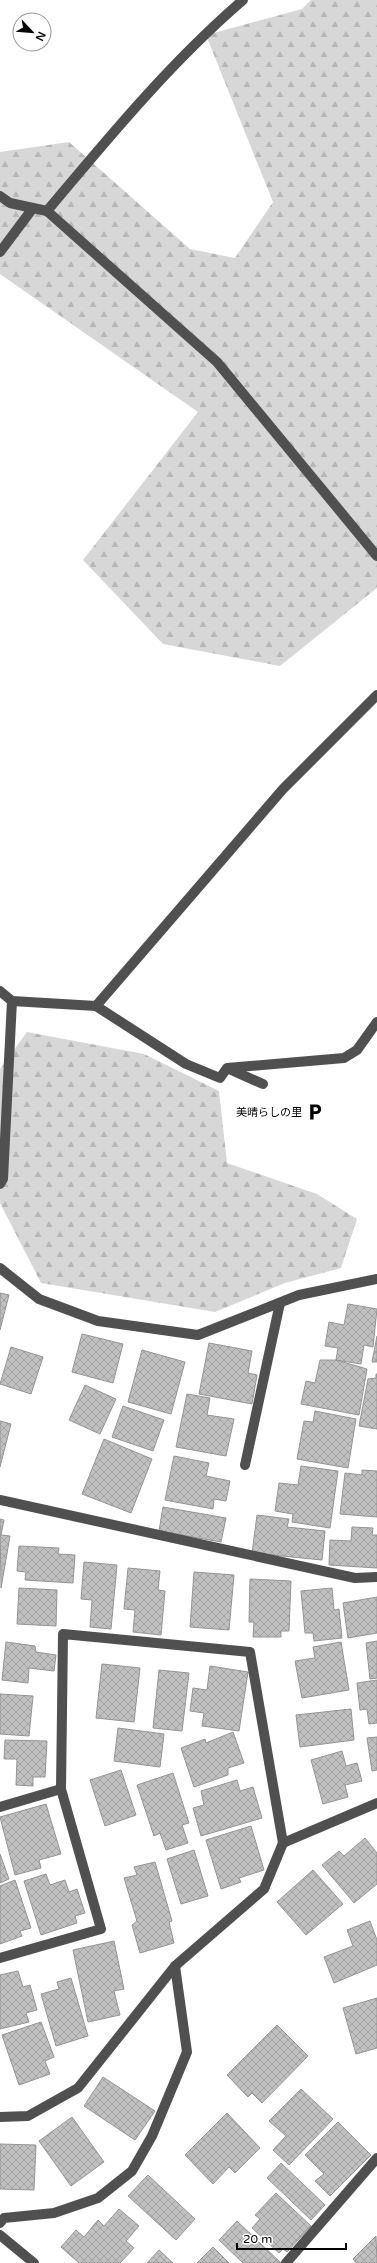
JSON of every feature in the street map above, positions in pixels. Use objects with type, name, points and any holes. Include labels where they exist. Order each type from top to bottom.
[{"type":"street","points":[[47,211],[140,100],[218,21],[243,0]]},
{"type":"street","points":[[0,196],[10,203],[47,211],[217,362],[377,556]]},
{"type":"street","points":[[0,252],[33,208]]},
{"type":"street","points":[[96,1006],[284,789],[377,695]]},
{"type":"street","points":[[0,991],[12,1001],[96,1006],[186,1064],[220,1078],[227,1068]]},
{"type":"street","points":[[0,1184],[3,1179],[12,1001]]},
{"type":"street","points":[[227,1068],[344,1058],[357,1050],[377,1022]]},
{"type":"street","points":[[227,1068],[263,1084]]},
{"type":"street","points":[[0,1268],[39,1299],[98,1321],[198,1335],[299,1295],[377,1279]]},
{"type":"street","points":[[245,1464],[280,1303]]},
{"type":"street","points":[[0,1500],[355,1578],[377,1577]]},
{"type":"street","points":[[0,1958],[101,1929],[61,1789],[63,1634],[250,1652],[283,1843],[264,1889],[175,1966],[78,2088],[28,2116],[0,2117]]},
{"type":"street","points":[[0,1807],[61,1789]]},
{"type":"street","points":[[283,1843],[377,1803]]},
{"type":"street","points":[[0,2223],[4,2218],[54,2213],[98,2198],[132,2171],[152,2136],[187,2052],[175,1966]]},
{"type":"street","points":[[286,2263],[377,2158]]},
{"type":"street","points":[[0,2234],[34,2263]]},
{"type":"green space","points":[[311,0],[377,0],[377,588],[280,666],[163,644],[83,560],[198,412],[0,274],[0,152],[69,142],[190,249],[235,258],[273,202],[206,35],[302,9]]},
{"type":"green space","points":[[27,1032],[144,1054],[219,1091],[227,1163],[317,1194],[357,1219],[341,1268],[285,1283],[215,1312],[41,1283],[0,1203],[0,1069]]},
{"type":"building","points":[[0,1293],[9,1295],[0,1330]]},
{"type":"building","points":[[348,1304],[377,1309],[373,1347],[364,1345],[361,1364],[336,1360],[338,1348],[325,1346],[329,1322],[344,1325]]},
{"type":"building","points":[[82,1334],[123,1344],[113,1383],[72,1372]]},
{"type":"building","points":[[377,1336],[377,1362],[372,1362]]},
{"type":"building","points":[[209,1343],[252,1351],[248,1373],[257,1375],[252,1404],[199,1394]]},
{"type":"building","points":[[11,1347],[43,1357],[31,1394],[0,1384]]},
{"type":"building","points":[[142,1350],[185,1362],[171,1414],[128,1402]]},
{"type":"building","points":[[320,1360],[336,1360],[367,1369],[359,1415],[301,1404],[306,1381],[315,1383]]},
{"type":"building","points":[[376,1374],[377,1429],[359,1426],[368,1379],[376,1378]]},
{"type":"building","points":[[85,1385],[116,1399],[100,1434],[69,1420]]},
{"type":"building","points":[[187,1394],[210,1398],[207,1415],[234,1419],[226,1456],[176,1447]]},
{"type":"building","points":[[123,1406],[164,1420],[153,1451],[112,1437]]},
{"type":"building","points":[[315,1411],[356,1419],[348,1468],[297,1459],[304,1421],[313,1422]]},
{"type":"building","points":[[0,1421],[11,1424],[0,1467]]},
{"type":"building","points":[[104,1439],[152,1459],[131,1513],[82,1494]]},
{"type":"building","points":[[174,1456],[209,1463],[206,1476],[230,1481],[226,1501],[214,1499],[213,1509],[165,1500]]},
{"type":"building","points":[[301,1466],[338,1471],[330,1528],[292,1522],[293,1514],[275,1511],[279,1483],[298,1485]]},
{"type":"building","points":[[362,1470],[377,1471],[377,1517],[340,1514],[345,1473],[362,1475]]},
{"type":"building","points":[[163,1507],[226,1518],[221,1542],[159,1531]]},
{"type":"building","points":[[257,1515],[289,1519],[287,1527],[325,1531],[322,1560],[252,1553]]},
{"type":"building","points":[[0,1519],[4,1520],[1,1535],[10,1536],[1,1588]]},
{"type":"building","points":[[352,1527],[373,1528],[372,1535],[377,1535],[377,1568],[329,1565],[330,1540],[351,1541]]},
{"type":"building","points":[[19,1546],[59,1548],[58,1554],[75,1555],[73,1583],[25,1580],[26,1572],[17,1571]]},
{"type":"building","points":[[84,1562],[117,1565],[111,1629],[90,1627],[92,1600],[81,1599]]},
{"type":"building","points":[[128,1568],[160,1571],[158,1590],[165,1591],[161,1635],[133,1632],[135,1610],[124,1609]]},
{"type":"building","points":[[194,1572],[234,1575],[229,1630],[190,1627]]},
{"type":"building","points":[[250,1579],[291,1581],[289,1631],[281,1631],[281,1637],[253,1637],[254,1622],[249,1622]]},
{"type":"building","points":[[19,1588],[57,1590],[56,1626],[17,1624]]},
{"type":"building","points":[[332,1588],[334,1610],[339,1609],[342,1638],[314,1641],[313,1633],[305,1633],[301,1591]]},
{"type":"building","points":[[377,1597],[377,1633],[348,1638],[343,1603]]},
{"type":"building","points":[[377,1641],[377,1678],[370,1679],[366,1643]]},
{"type":"building","points":[[6,1642],[35,1646],[36,1652],[56,1655],[54,1671],[29,1668],[28,1683],[2,1680]]},
{"type":"building","points":[[341,1642],[349,1690],[302,1698],[295,1661],[315,1658],[313,1647]]},
{"type":"building","points":[[102,1664],[140,1668],[134,1722],[96,1718]]},
{"type":"building","points":[[210,1666],[248,1672],[239,1731],[202,1726],[204,1713],[190,1711],[193,1688],[207,1690]]},
{"type":"building","points":[[159,1670],[189,1673],[182,1731],[153,1728]]},
{"type":"building","points":[[377,1680],[377,1723],[369,1724],[367,1709],[360,1710],[357,1683]]},
{"type":"building","points":[[0,1694],[33,1696],[29,1736],[0,1734]]},
{"type":"building","points":[[351,1709],[354,1740],[300,1747],[296,1715]]},
{"type":"building","points":[[118,1728],[164,1734],[160,1767],[114,1761]]},
{"type":"building","points":[[233,1732],[244,1763],[228,1768],[228,1775],[194,1787],[181,1748],[205,1739],[206,1743]]},
{"type":"building","points":[[377,1737],[377,1770],[372,1771],[367,1738]]},
{"type":"building","points":[[5,1740],[47,1741],[45,1777],[33,1777],[33,1786],[16,1785],[17,1759],[4,1759]]},
{"type":"building","points":[[342,1751],[346,1766],[357,1763],[362,1781],[345,1785],[348,1797],[323,1804],[311,1760]]},
{"type":"building","points":[[121,1770],[136,1815],[105,1826],[90,1780]]},
{"type":"building","points":[[173,1773],[189,1823],[182,1825],[188,1843],[166,1850],[160,1833],[154,1836],[137,1785]]},
{"type":"building","points":[[237,1780],[240,1791],[253,1787],[262,1818],[201,1836],[193,1808],[204,1805],[201,1791]]},
{"type":"building","points":[[46,1804],[61,1854],[39,1860],[41,1868],[15,1875],[0,1817]]},
{"type":"building","points":[[251,1826],[264,1870],[239,1878],[241,1882],[221,1889],[206,1840]]},
{"type":"building","points":[[365,1838],[377,1853],[377,1884],[354,1903],[322,1865],[339,1851],[344,1856]]},
{"type":"building","points":[[194,1850],[208,1896],[181,1904],[167,1859]]},
{"type":"building","points":[[0,1854],[9,1879],[0,1883]]},
{"type":"building","points":[[155,1862],[172,1921],[169,1922],[174,1943],[140,1953],[132,1925],[137,1921],[124,1878],[137,1875],[134,1867]]},
{"type":"building","points":[[313,1870],[343,1904],[306,1935],[277,1902]]},
{"type":"building","points":[[46,1874],[50,1885],[65,1880],[69,1892],[77,1889],[85,1913],[75,1916],[77,1923],[41,1935],[24,1881]]},
{"type":"building","points":[[15,1880],[31,1928],[20,1931],[22,1936],[0,1944],[0,1886]]},
{"type":"building","points":[[370,1921],[377,1940],[377,1965],[334,1983],[324,1957],[353,1946],[347,1930]]},
{"type":"building","points":[[114,1941],[124,1989],[114,1991],[120,2015],[88,2022],[73,1950]]},
{"type":"building","points":[[18,1971],[23,1987],[30,1985],[37,2010],[26,2013],[29,2022],[0,2029],[0,1975]]},
{"type":"building","points":[[71,1978],[88,2036],[56,2046],[41,1994],[59,1989],[57,1982]]},
{"type":"building","points":[[377,1998],[377,2048],[356,2054],[343,2008]]},
{"type":"building","points":[[41,2022],[54,2057],[45,2061],[50,2074],[19,2085],[2,2035]]},
{"type":"building","points":[[277,2025],[308,2056],[262,2103],[252,2093],[248,2097],[227,2075]]},
{"type":"building","points":[[103,2077],[155,2111],[135,2140],[84,2106]]},
{"type":"building","points":[[301,2089],[333,2119],[289,2165],[273,2150],[286,2136],[269,2121]]},
{"type":"building","points":[[227,2113],[260,2148],[235,2173],[229,2167],[213,2184],[185,2155]]},
{"type":"building","points":[[72,2117],[104,2162],[71,2186],[39,2141]]},
{"type":"building","points":[[338,2122],[371,2155],[330,2196],[315,2181],[324,2174],[305,2155]]},
{"type":"building","points":[[0,2144],[36,2145],[34,2190],[0,2189]]},
{"type":"building","points":[[281,2163],[325,2205],[311,2220],[267,2178]]},
{"type":"building","points":[[148,2175],[195,2219],[176,2240],[128,2196]]},
{"type":"building","points":[[276,2193],[311,2226],[287,2252],[283,2249],[279,2253],[252,2228],[260,2219],[255,2215]]},
{"type":"building","points":[[119,2209],[139,2226],[126,2241],[134,2248],[120,2263],[79,2263],[61,2247],[76,2230],[84,2237],[98,2220],[104,2226]]},
{"type":"building","points":[[237,2221],[281,2263],[243,2263],[219,2240]]},
{"type":"building","points":[[376,2236],[377,2263],[356,2263],[353,2259]]},
{"type":"building","points":[[213,2247],[229,2263],[197,2263]]},
{"type":"building","points":[[159,2250],[173,2263],[147,2263]]},
{"type":"place","name":"美晴らしの里","points":[[315,1112]]}]
